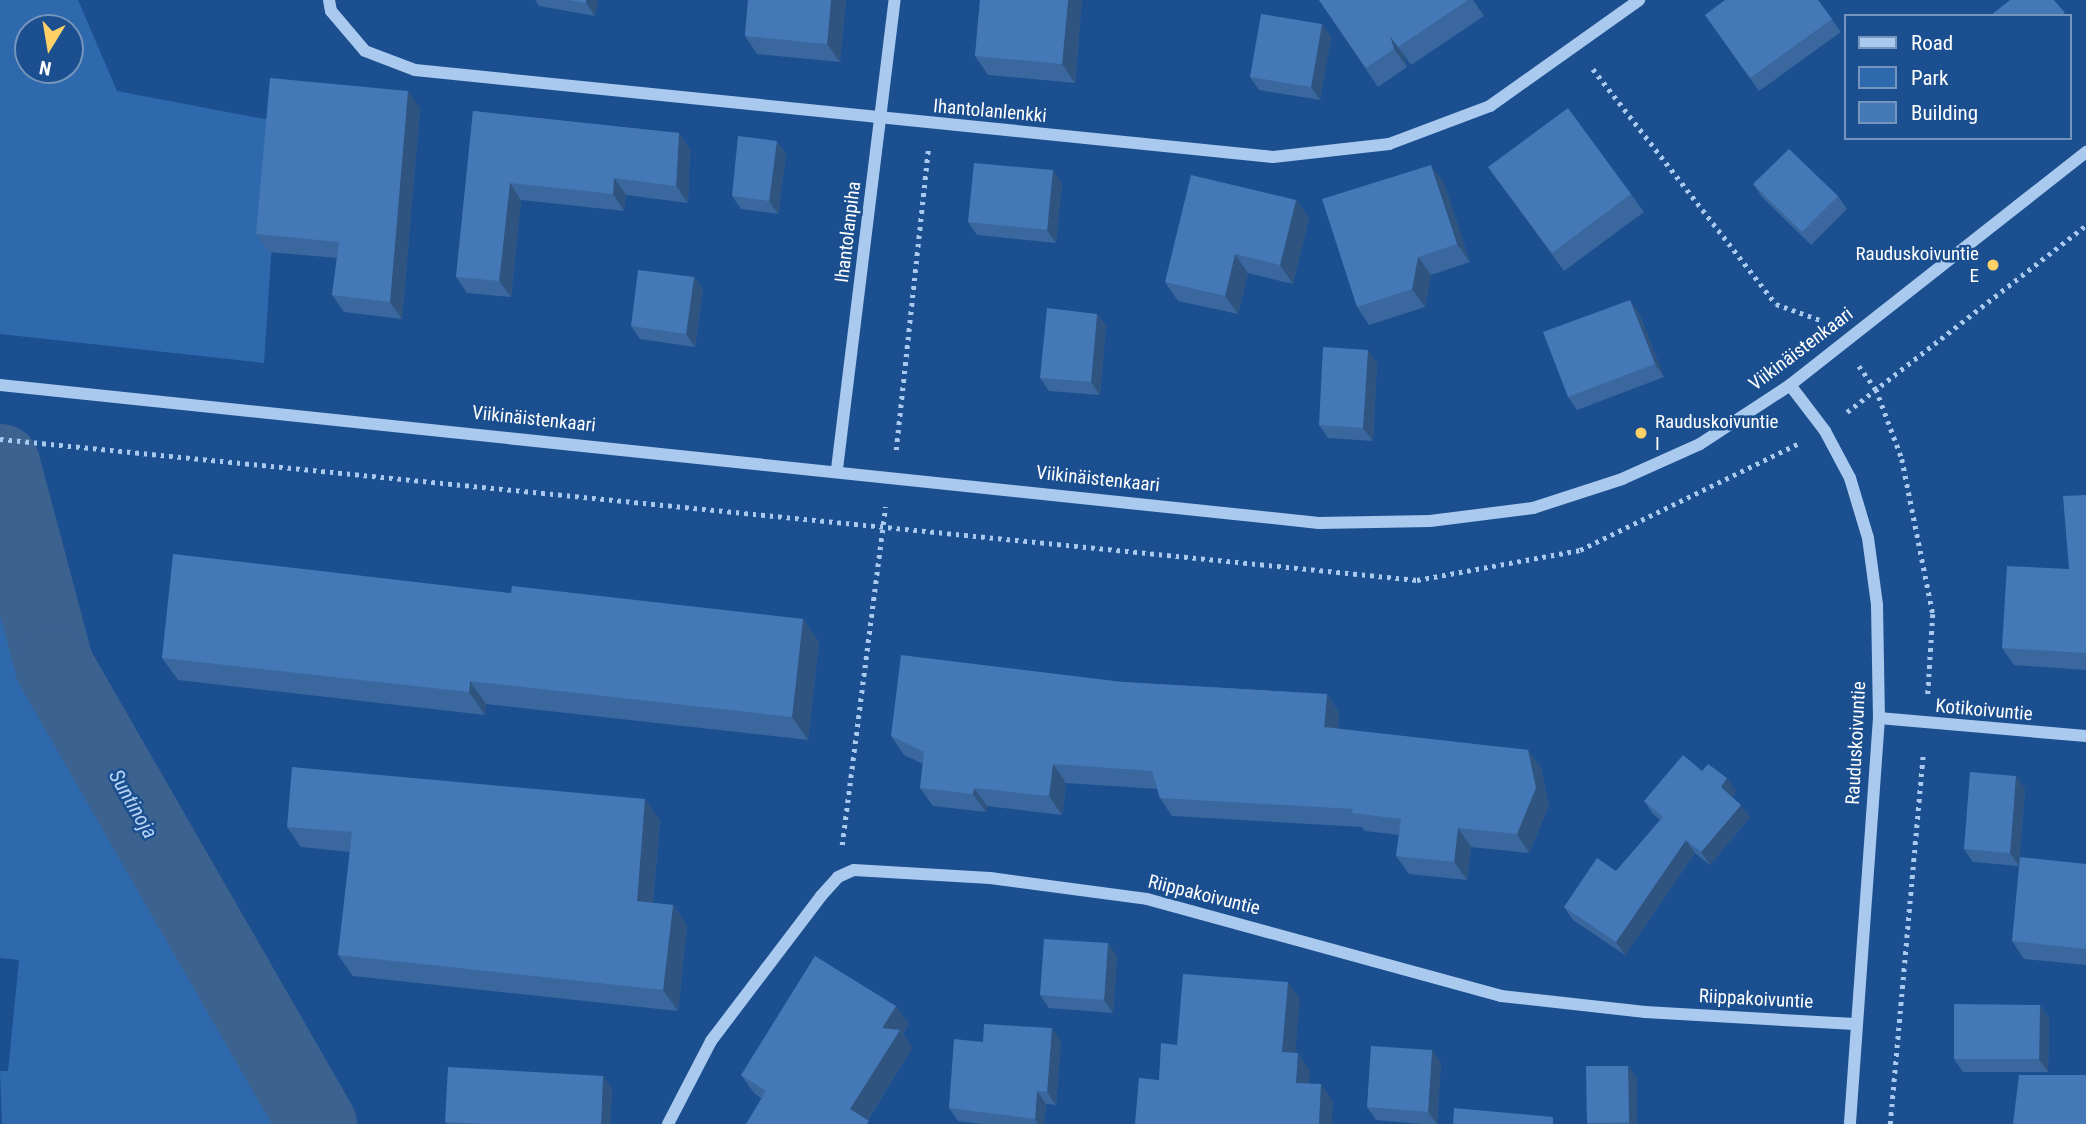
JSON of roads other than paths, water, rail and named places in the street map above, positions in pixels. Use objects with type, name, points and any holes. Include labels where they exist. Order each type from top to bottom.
[{"type":"street","name":"Ihantolanlenkki","points":[[329,0],[331,11],[365,51],[415,69],[881,120],[1273,157],[1389,144],[1490,106],[1577,48],[1639,0]]},
{"type":"street","name":"Ihantolanpiha","points":[[837,469],[895,0]]},
{"type":"street","name":"Viikinäistenkaari","points":[[4,385],[837,469],[1319,523],[1430,521],[1533,508],[1622,479],[1700,443],[1790,385],[2086,152]]},
{"type":"street","name":"Rauduskoivuntie","points":[[1790,385],[1825,431],[1850,478],[1868,538],[1877,605],[1879,718],[1855,1024],[1850,1124]]},
{"type":"street","name":"Kotikoivuntie","points":[[1879,718],[2086,736]]},
{"type":"street","name":"Riippakoivuntie","points":[[668,1124],[711,1041],[838,877],[854,870],[888,870],[1147,899],[1501,996],[1554,1004],[1855,1024]]},
{"type":"waterway","name":"Suntinoja","points":[[0,463],[54,666],[317,1124]]},
{"type":"place","name":"Rauduskoivuntie E","points":[[1993,265]]},
{"type":"place","name":"Rauduskoivuntie I","points":[[1641,433]]}]
